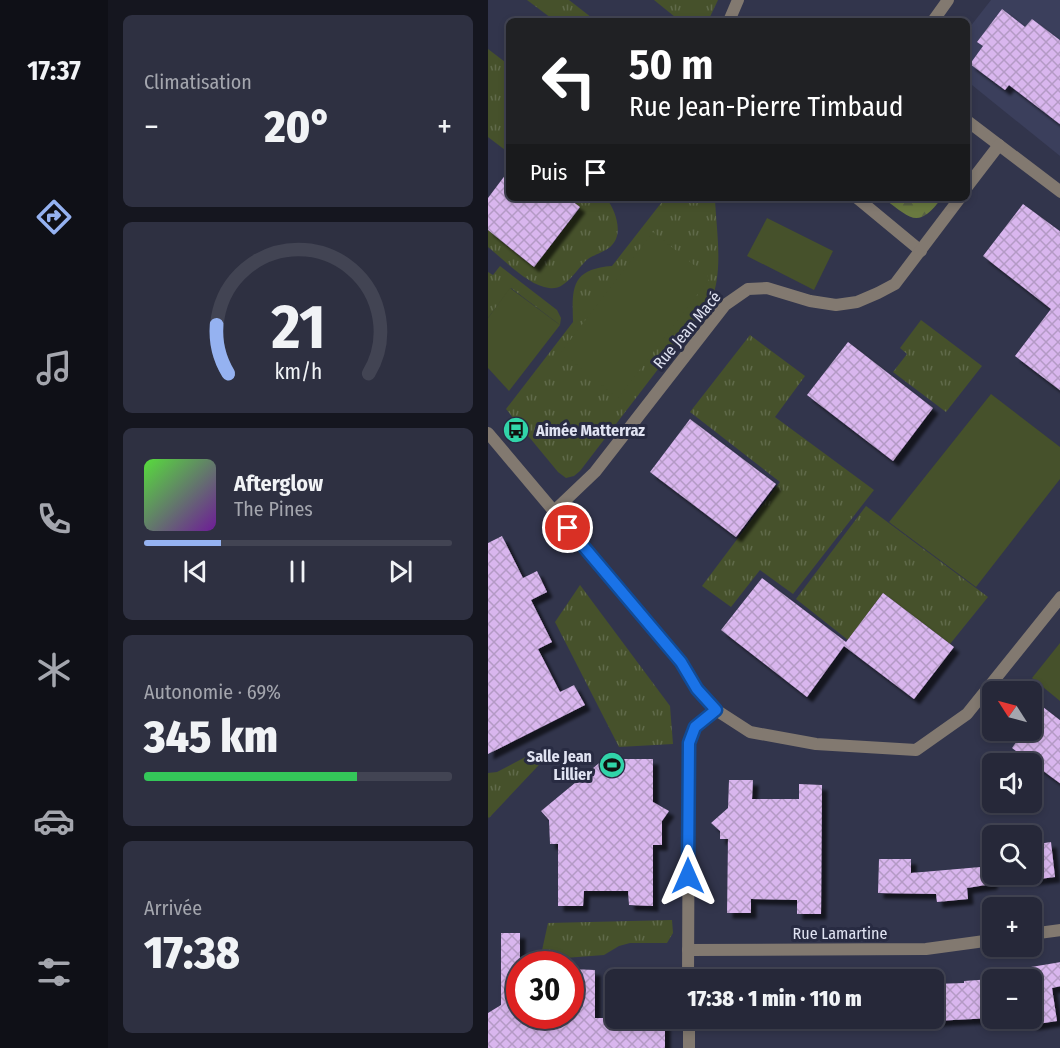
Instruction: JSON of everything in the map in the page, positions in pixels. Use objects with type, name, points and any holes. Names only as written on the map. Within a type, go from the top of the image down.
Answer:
[{"type":"street","points":[[730,18],[738,0]]},
{"type":"street","points":[[935,18],[948,0]]},
{"type":"street","points":[[970,123],[1061,192]]},
{"type":"street","points":[[970,183],[999,145]]},
{"type":"street","points":[[861,201],[921,250]]},
{"type":"street","name":"Rue Jean Macé","points":[[554,511],[595,471],[725,305],[748,289],[767,288],[809,301],[836,305],[857,302],[895,284],[958,201]]},
{"type":"street","points":[[488,433],[681,662],[697,689],[716,710],[750,732],[816,744],[916,750],[967,714],[1061,597]]},
{"type":"street","points":[[688,969],[689,743],[695,727],[716,710]]},
{"type":"street","points":[[1042,933],[1061,930]]},
{"type":"street","name":"Rue Lamartine","points":[[688,950],[926,949],[982,941]]},
{"type":"street","points":[[689,1029],[689,1048]]},
{"type":"shaded area","points":[[991,0],[1060,0],[1060,156],[970,83],[970,27]]},
{"type":"green space","points":[[527,0],[569,0],[592,18],[551,18]]},
{"type":"green space","points":[[654,0],[718,0],[709,18],[676,18]]},
{"type":"green space","points":[[488,49],[506,63],[506,151],[488,137]]},
{"type":"green space","points":[[572,201],[608,201],[617,221],[616,240],[610,247],[588,259],[561,286],[549,288],[533,283],[488,247],[488,230],[534,267],[580,208]]},
{"type":"green space","points":[[663,201],[715,201],[718,263],[715,289],[711,300],[580,471],[566,478],[558,472],[506,409],[573,322],[574,290],[581,276],[588,271],[612,266]]},
{"type":"green space","points":[[887,201],[939,201],[920,218],[908,216]]},
{"type":"green space","points":[[767,218],[833,251],[814,290],[747,256]]},
{"type":"green space","points":[[653,232],[710,278],[618,398],[561,352]]},
{"type":"green space","points":[[500,266],[557,310],[561,318],[560,325],[511,288],[488,318],[488,272],[493,275]]},
{"type":"green space","points":[[510,288],[560,325],[509,391],[488,368],[488,318]]},
{"type":"green space","points":[[921,320],[982,366],[946,412],[893,372],[907,354],[900,348]]},
{"type":"green space","points":[[750,335],[805,376],[775,417],[874,490],[793,594],[760,570],[731,607],[702,586],[780,482],[690,412]]},
{"type":"green space","points":[[991,394],[1060,447],[1060,479],[976,587],[889,522]]},
{"type":"green space","points":[[866,506],[988,597],[950,644],[883,593],[848,640],[796,599]]},
{"type":"green space","points":[[580,585],[670,706],[673,744],[619,747],[555,622]]},
{"type":"green space","points":[[1060,643],[1060,701],[1042,686],[1042,681],[1036,681],[1032,678]]},
{"type":"green space","points":[[553,750],[489,818],[488,773],[497,772],[535,752]]},
{"type":"green space","points":[[672,920],[673,933],[667,943],[630,943],[619,946],[604,955],[584,957],[584,951],[542,951],[548,923]]},
{"type":"building","points":[[1002,9],[1025,27],[1032,19],[1061,41],[1061,125],[1009,85],[1005,90],[970,64],[983,46],[977,42]]},
{"type":"building","points":[[506,174],[506,201],[572,201],[580,207],[534,267],[488,230],[488,198]]},
{"type":"building","points":[[1023,204],[1061,232],[1061,391],[1015,356],[1051,309],[983,256]]},
{"type":"building","points":[[848,342],[933,408],[893,461],[807,395]]},
{"type":"building","points":[[690,419],[776,484],[736,537],[650,472]]},
{"type":"building","points":[[502,536],[523,578],[537,571],[547,592],[531,600],[552,642],[538,649],[560,692],[574,685],[585,705],[488,754],[488,543]]},
{"type":"building","points":[[762,578],[846,642],[883,593],[954,647],[914,699],[844,646],[807,697],[721,630]]},
{"type":"building","points":[[1042,708],[1061,721],[1061,784],[1042,770],[1042,753],[1019,753],[1012,748],[1017,741],[1042,741]]},
{"type":"building","points":[[604,759],[653,759],[653,802],[669,811],[662,821],[662,845],[653,845],[653,906],[629,905],[628,891],[584,891],[583,906],[558,906],[558,844],[550,844],[549,820],[541,811]]},
{"type":"building","points":[[729,780],[753,780],[752,799],[799,799],[799,784],[822,785],[821,914],[797,914],[797,900],[751,899],[751,913],[727,913],[728,839],[720,839],[720,831],[711,823],[728,808]]},
{"type":"building","points":[[1051,842],[1055,877],[1042,879],[1042,843]]},
{"type":"building","points":[[879,859],[911,859],[911,873],[982,867],[982,885],[986,885],[967,888],[968,899],[937,902],[936,894],[878,893]]},
{"type":"building","points":[[501,933],[520,933],[520,951],[506,951],[506,1029],[584,1029],[584,970],[595,970],[595,1018],[605,1018],[605,1029],[665,1029],[665,1048],[488,1048],[488,1013],[501,1005]]},
{"type":"building","points":[[1061,962],[1061,986],[1052,988],[1057,1021],[1042,1023],[1042,969],[1031,969],[1031,967]]},
{"type":"building","points":[[982,980],[982,1019],[944,1020],[944,984],[964,983],[964,981]]},
{"type":"place","name":"Aimée Matterraz","points":[[516,430]]},
{"type":"place","name":"Salle Jean Lillier","points":[[612,765]]},
{"type":"route","points":[[568,528],[681,662],[697,689],[716,710],[695,727],[689,743],[688,876]]}]
